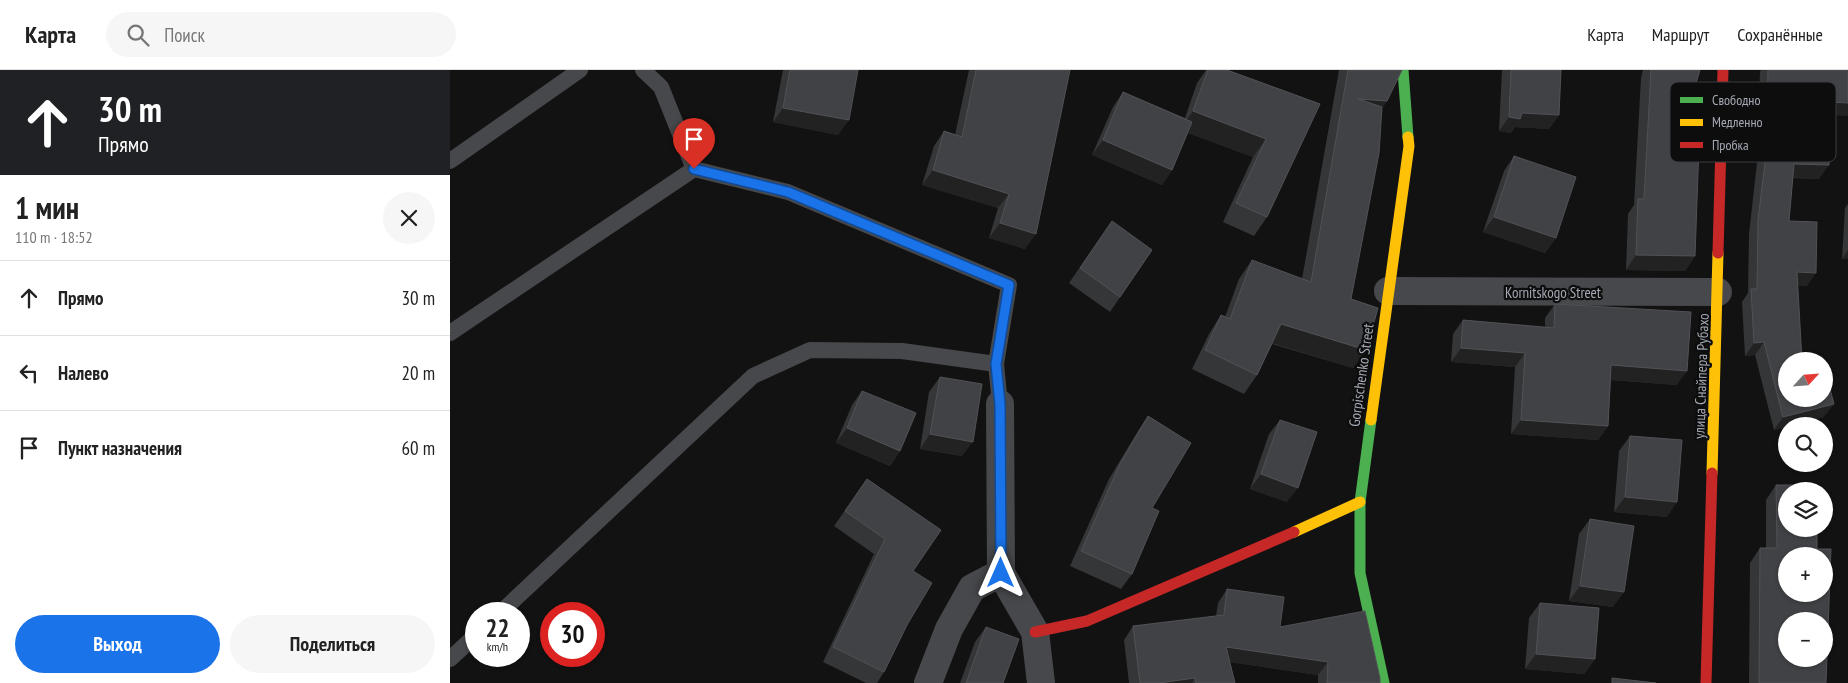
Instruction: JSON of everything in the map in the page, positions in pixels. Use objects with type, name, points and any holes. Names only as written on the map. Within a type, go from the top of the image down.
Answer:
[{"type":"street","name":"Gorpischenko Street","points":[[1384,683],[1360,573],[1360,502],[1409,146],[1402,70]]},
{"type":"street","name":"улица Снайпера Рубахо","points":[[1706,683],[1721,162]]},
{"type":"street","name":"Kornitskogo Street","points":[[1388,291],[1718,292]]},
{"type":"street","points":[[1000,404],[1001,573],[1035,632],[1041,683]]},
{"type":"street","points":[[1035,632],[1086,621],[1228,562],[1360,502]]},
{"type":"street","points":[[928,683],[949,629],[972,588],[1001,573]]},
{"type":"lane","points":[[450,161],[580,70]]},
{"type":"lane","points":[[643,70],[661,87],[694,169]]},
{"type":"lane","points":[[450,333],[694,169],[788,192],[1009,285],[996,364],[1000,404]]},
{"type":"lane","points":[[512,602],[753,376],[810,350],[902,351],[996,364]]},
{"type":"lane","points":[[450,659],[465,645]]},
{"type":"building","points":[[790,70],[858,70],[849,120],[783,108]]},
{"type":"building","points":[[976,70],[1070,70],[1036,234],[1000,223],[1009,194],[933,170],[944,131],[962,137]]},
{"type":"building","points":[[1208,70],[1227,70],[1320,104],[1267,217],[1236,203],[1266,139],[1193,111]]},
{"type":"building","points":[[1348,70],[1402,70],[1387,101],[1358,99],[1382,107],[1379,153],[1351,299],[1378,308],[1366,350],[1281,324],[1257,375],[1205,350],[1221,315],[1230,319],[1252,260],[1311,282]]},
{"type":"building","points":[[1511,70],[1561,70],[1559,115],[1522,113],[1520,119],[1509,117]]},
{"type":"building","points":[[1651,70],[1700,70],[1696,82],[1670,82],[1670,162],[1698,162],[1695,256],[1636,255],[1638,199],[1644,199]]},
{"type":"building","points":[[1768,70],[1848,70],[1848,103],[1836,102],[1836,82],[1768,82]]},
{"type":"building","points":[[1123,92],[1192,122],[1172,170],[1103,140]]},
{"type":"building","points":[[1514,156],[1576,177],[1556,238],[1494,217]]},
{"type":"building","points":[[1765,162],[1829,162],[1829,165],[1794,164],[1789,221],[1817,222],[1816,273],[1797,272],[1801,352],[1778,352],[1778,397],[1764,342],[1754,343],[1751,289],[1757,289],[1758,220]]},
{"type":"building","points":[[1112,221],[1152,250],[1120,297],[1080,268]]},
{"type":"building","points":[[1555,304],[1691,312],[1687,371],[1611,365],[1608,426],[1521,420],[1525,353],[1461,348],[1463,320],[1554,328]]},
{"type":"building","points":[[940,377],[982,384],[973,442],[930,434]]},
{"type":"building","points":[[862,391],[916,413],[900,451],[847,428]]},
{"type":"building","points":[[1781,408],[1818,408],[1783,417]]},
{"type":"building","points":[[1148,416],[1191,443],[1152,508],[1159,511],[1132,574],[1081,551],[1120,464]]},
{"type":"building","points":[[1280,420],[1317,432],[1298,488],[1261,474]]},
{"type":"building","points":[[1630,436],[1682,440],[1677,502],[1625,497]]},
{"type":"building","points":[[867,479],[941,530],[913,571],[932,583],[907,625],[884,672],[833,647],[885,539],[845,511]]},
{"type":"building","points":[[1776,485],[1778,485],[1778,537],[1817,537],[1817,547],[1778,547],[1778,602],[1829,602],[1829,612],[1778,612],[1778,667],[1827,667],[1826,683],[1759,683],[1760,548],[1777,548]]},
{"type":"building","points":[[1590,519],[1634,526],[1624,592],[1580,586]]},
{"type":"building","points":[[1227,589],[1284,597],[1280,627],[1365,611],[1380,683],[1327,683],[1328,662],[1226,647],[1235,683],[1196,683],[1195,678],[1159,683],[1140,683],[1133,626],[1224,615]]},
{"type":"building","points":[[1540,603],[1599,608],[1595,659],[1536,654]]},
{"type":"building","points":[[986,627],[1019,639],[1003,683],[966,683]]},
{"type":"building","points":[[1612,678],[1656,683],[1612,683]]},
{"type":"traffic: fast","points":[[1403,70],[1408,137]]},
{"type":"traffic: fast","points":[[1371,420],[1360,502],[1360,573],[1384,683]]},
{"type":"traffic: slow","points":[[1371,420],[1409,146],[1408,137]]},
{"type":"traffic: slow","points":[[1712,473],[1718,253]]},
{"type":"traffic: slow","points":[[1294,532],[1360,502]]},
{"type":"traffic: jam","points":[[1723,70],[1723,82]]},
{"type":"traffic: jam","points":[[1718,253],[1720,162]]},
{"type":"traffic: jam","points":[[1706,683],[1712,473]]},
{"type":"traffic: jam","points":[[1035,632],[1087,621],[1294,532]]},
{"type":"route","points":[[694,169],[788,192],[1009,285],[996,364],[1000,404],[1001,573]]}]
